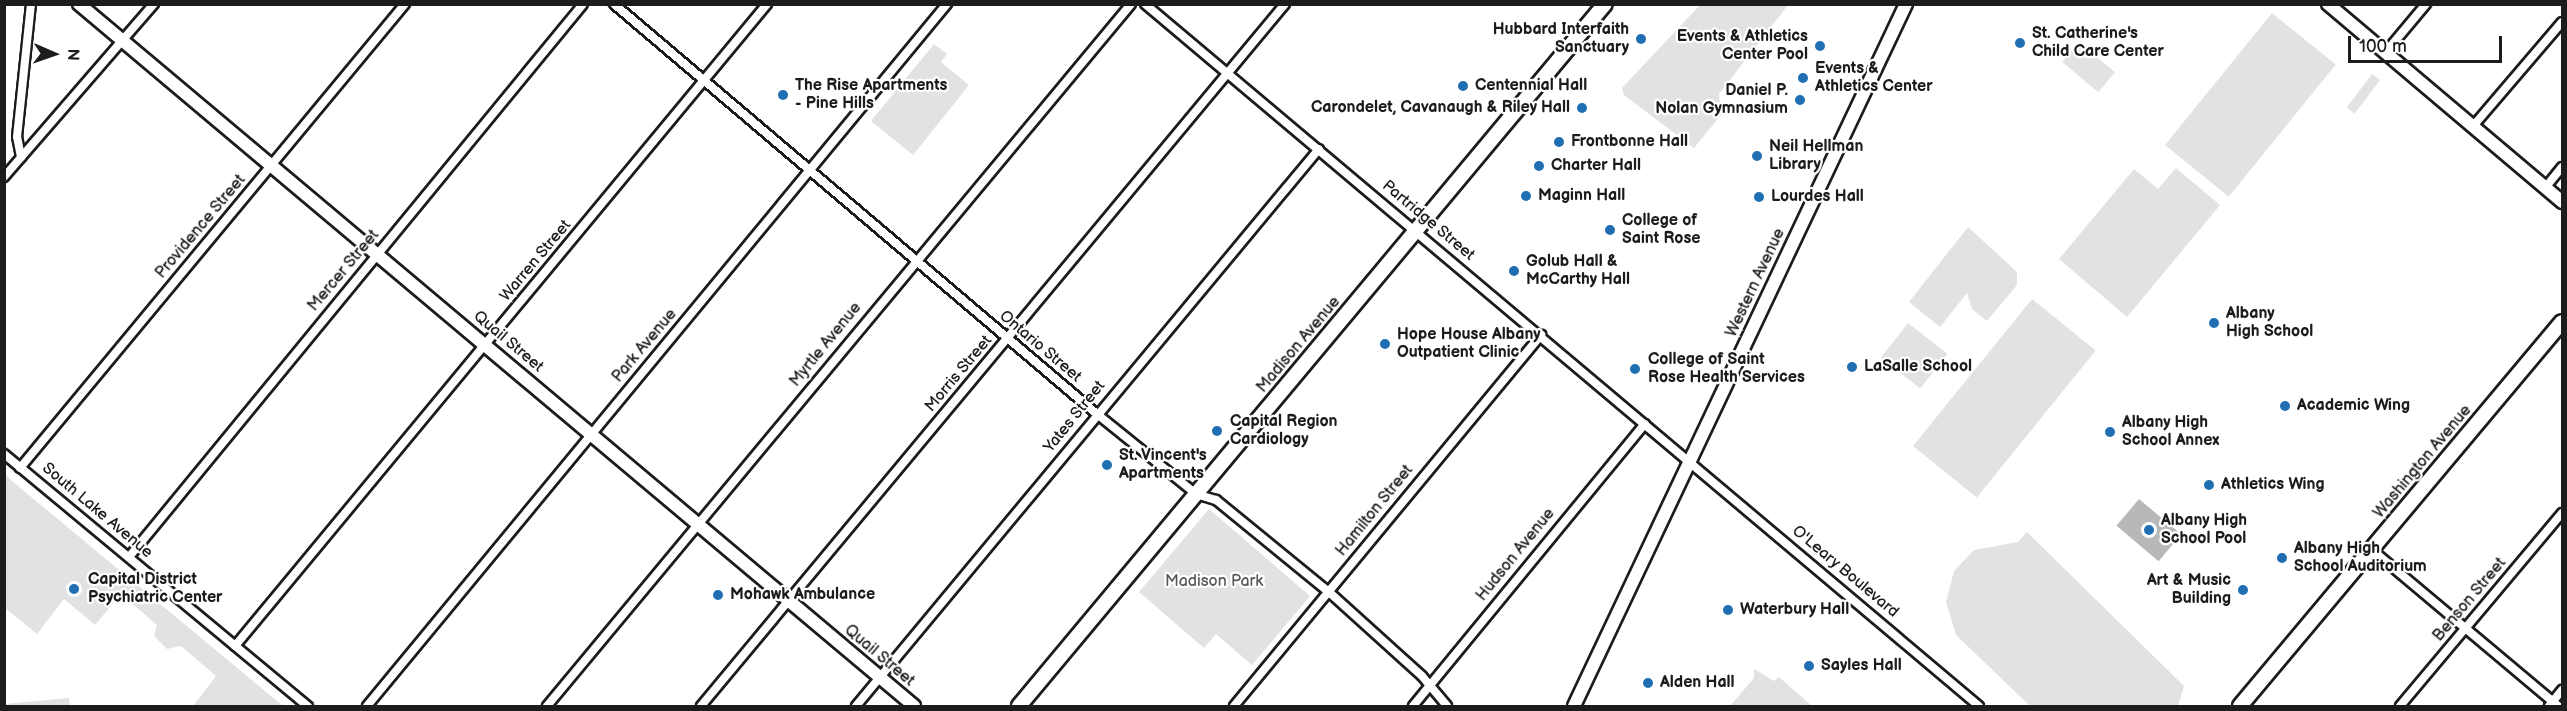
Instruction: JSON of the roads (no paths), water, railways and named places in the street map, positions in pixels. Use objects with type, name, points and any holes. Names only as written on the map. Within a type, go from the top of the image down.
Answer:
[{"type":"main road","name":"Madison Avenue","points":[[1019,706],[1605,4]]},
{"type":"main road","name":"Washington Avenue","points":[[2240,706],[2562,322]]},
{"type":"street","points":[[21,157],[17,137],[31,4]]},
{"type":"street","name":"Quail Street","points":[[79,4],[270,167],[486,345],[697,526],[914,706]]},
{"type":"street","points":[[4,177],[154,4]]},
{"type":"street","name":"Providence Street","points":[[20,468],[405,4]]},
{"type":"street","name":"Mercer Street","points":[[129,557],[583,4]]},
{"type":"street","name":"Ontario Street","points":[[614,4],[916,258],[1007,340],[1196,494],[1216,500],[1329,592],[1447,706]]},
{"type":"street","name":"Warren Street","points":[[235,646],[705,81],[766,4]]},
{"type":"street","name":"Park Avenue","points":[[367,706],[947,4]]},
{"type":"street","name":"Myrtle Avenue","points":[[547,706],[916,258],[1131,4]]},
{"type":"street","name":"Partridge Street","points":[[1145,4],[1541,335],[1689,462]]},
{"type":"street","name":"Morris Street","points":[[701,706],[1286,4]]},
{"type":"street","name":"Western Avenue","points":[[1574,706],[1906,4]]},
{"type":"street","points":[[2328,4],[2474,125],[2562,202]]},
{"type":"street","points":[[2385,53],[2426,4]]},
{"type":"street","points":[[2474,125],[2562,22]]},
{"type":"street","name":"Yates Street","points":[[856,706],[1319,149]]},
{"type":"street","points":[[2545,188],[2562,167]]},
{"type":"street","name":"Hamilton Street","points":[[1234,706],[1541,335]]},
{"type":"street","name":"Hudson Avenue","points":[[1413,706],[1646,424]]},
{"type":"street","name":"South Lake Avenue","points":[[4,454],[308,706]]},
{"type":"street","name":"O'Leary Boulevard","points":[[1689,462],[1979,706]]},
{"type":"street","name":"Benson Street","points":[[2400,706],[2562,513]]},
{"type":"street","points":[[2371,549],[2553,705],[2562,690]]},
{"type":"place","name":"Hubbard Interfaith Sanctuary","points":[[1641,39]]},
{"type":"place","name":"St. Catherine's Child Care Center","points":[[2020,43]]},
{"type":"place","name":"Events & Athletics Center Pool","points":[[1820,46]]},
{"type":"place","name":"Events & Athletics Center","points":[[1803,78]]},
{"type":"place","name":"Centennial Hall","points":[[1463,86]]},
{"type":"place","name":"The Rise Apartments - Pine Hills","points":[[783,95]]},
{"type":"place","name":"Daniel P. Nolan Gymnasium","points":[[1800,100]]},
{"type":"place","name":"Carondelet, Cavanaugh & Riley Hall","points":[[1582,108]]},
{"type":"place","name":"Frontbonne Hall","points":[[1559,142]]},
{"type":"place","name":"Neil Hellman Library","points":[[1757,156]]},
{"type":"place","name":"Charter Hall","points":[[1539,166]]},
{"type":"place","name":"Maginn Hall","points":[[1526,196]]},
{"type":"place","name":"Lourdes Hall","points":[[1759,197]]},
{"type":"place","name":"College of Saint Rose","points":[[1610,230]]},
{"type":"place","name":"Golub Hall & McCarthy Hall","points":[[1514,271]]},
{"type":"place","name":"Albany High School","points":[[2214,323]]},
{"type":"place","name":"Hope House Albany Outpatient Clinic","points":[[1385,344]]},
{"type":"place","name":"LaSalle School","points":[[1852,367]]},
{"type":"place","name":"College of Saint Rose Health Services","points":[[1635,369]]},
{"type":"place","name":"Academic Wing","points":[[2285,406]]},
{"type":"place","name":"Capital Region Cardiology","points":[[1217,431]]},
{"type":"place","name":"Albany High School Annex","points":[[2110,432]]},
{"type":"place","name":"St. Vincent's Apartments","points":[[1107,465]]},
{"type":"place","name":"Athletics Wing","points":[[2209,485]]},
{"type":"place","name":"Albany High School Pool","points":[[2149,530]]},
{"type":"place","name":"Albany High School Auditorium","points":[[2282,558]]},
{"type":"place","name":"Capital District Psychiatric Center","points":[[74,589]]},
{"type":"place","name":"Art & Music Building","points":[[2243,590]]},
{"type":"place","name":"Mohawk Ambulance","points":[[718,595]]},
{"type":"place","name":"Waterbury Hall","points":[[1728,610]]},
{"type":"place","name":"Sayles Hall","points":[[1809,666]]},
{"type":"place","name":"Alden Hall","points":[[1648,683]]},
{"type":"park label","name":"Madison Park","points":[[1214,582]]}]
